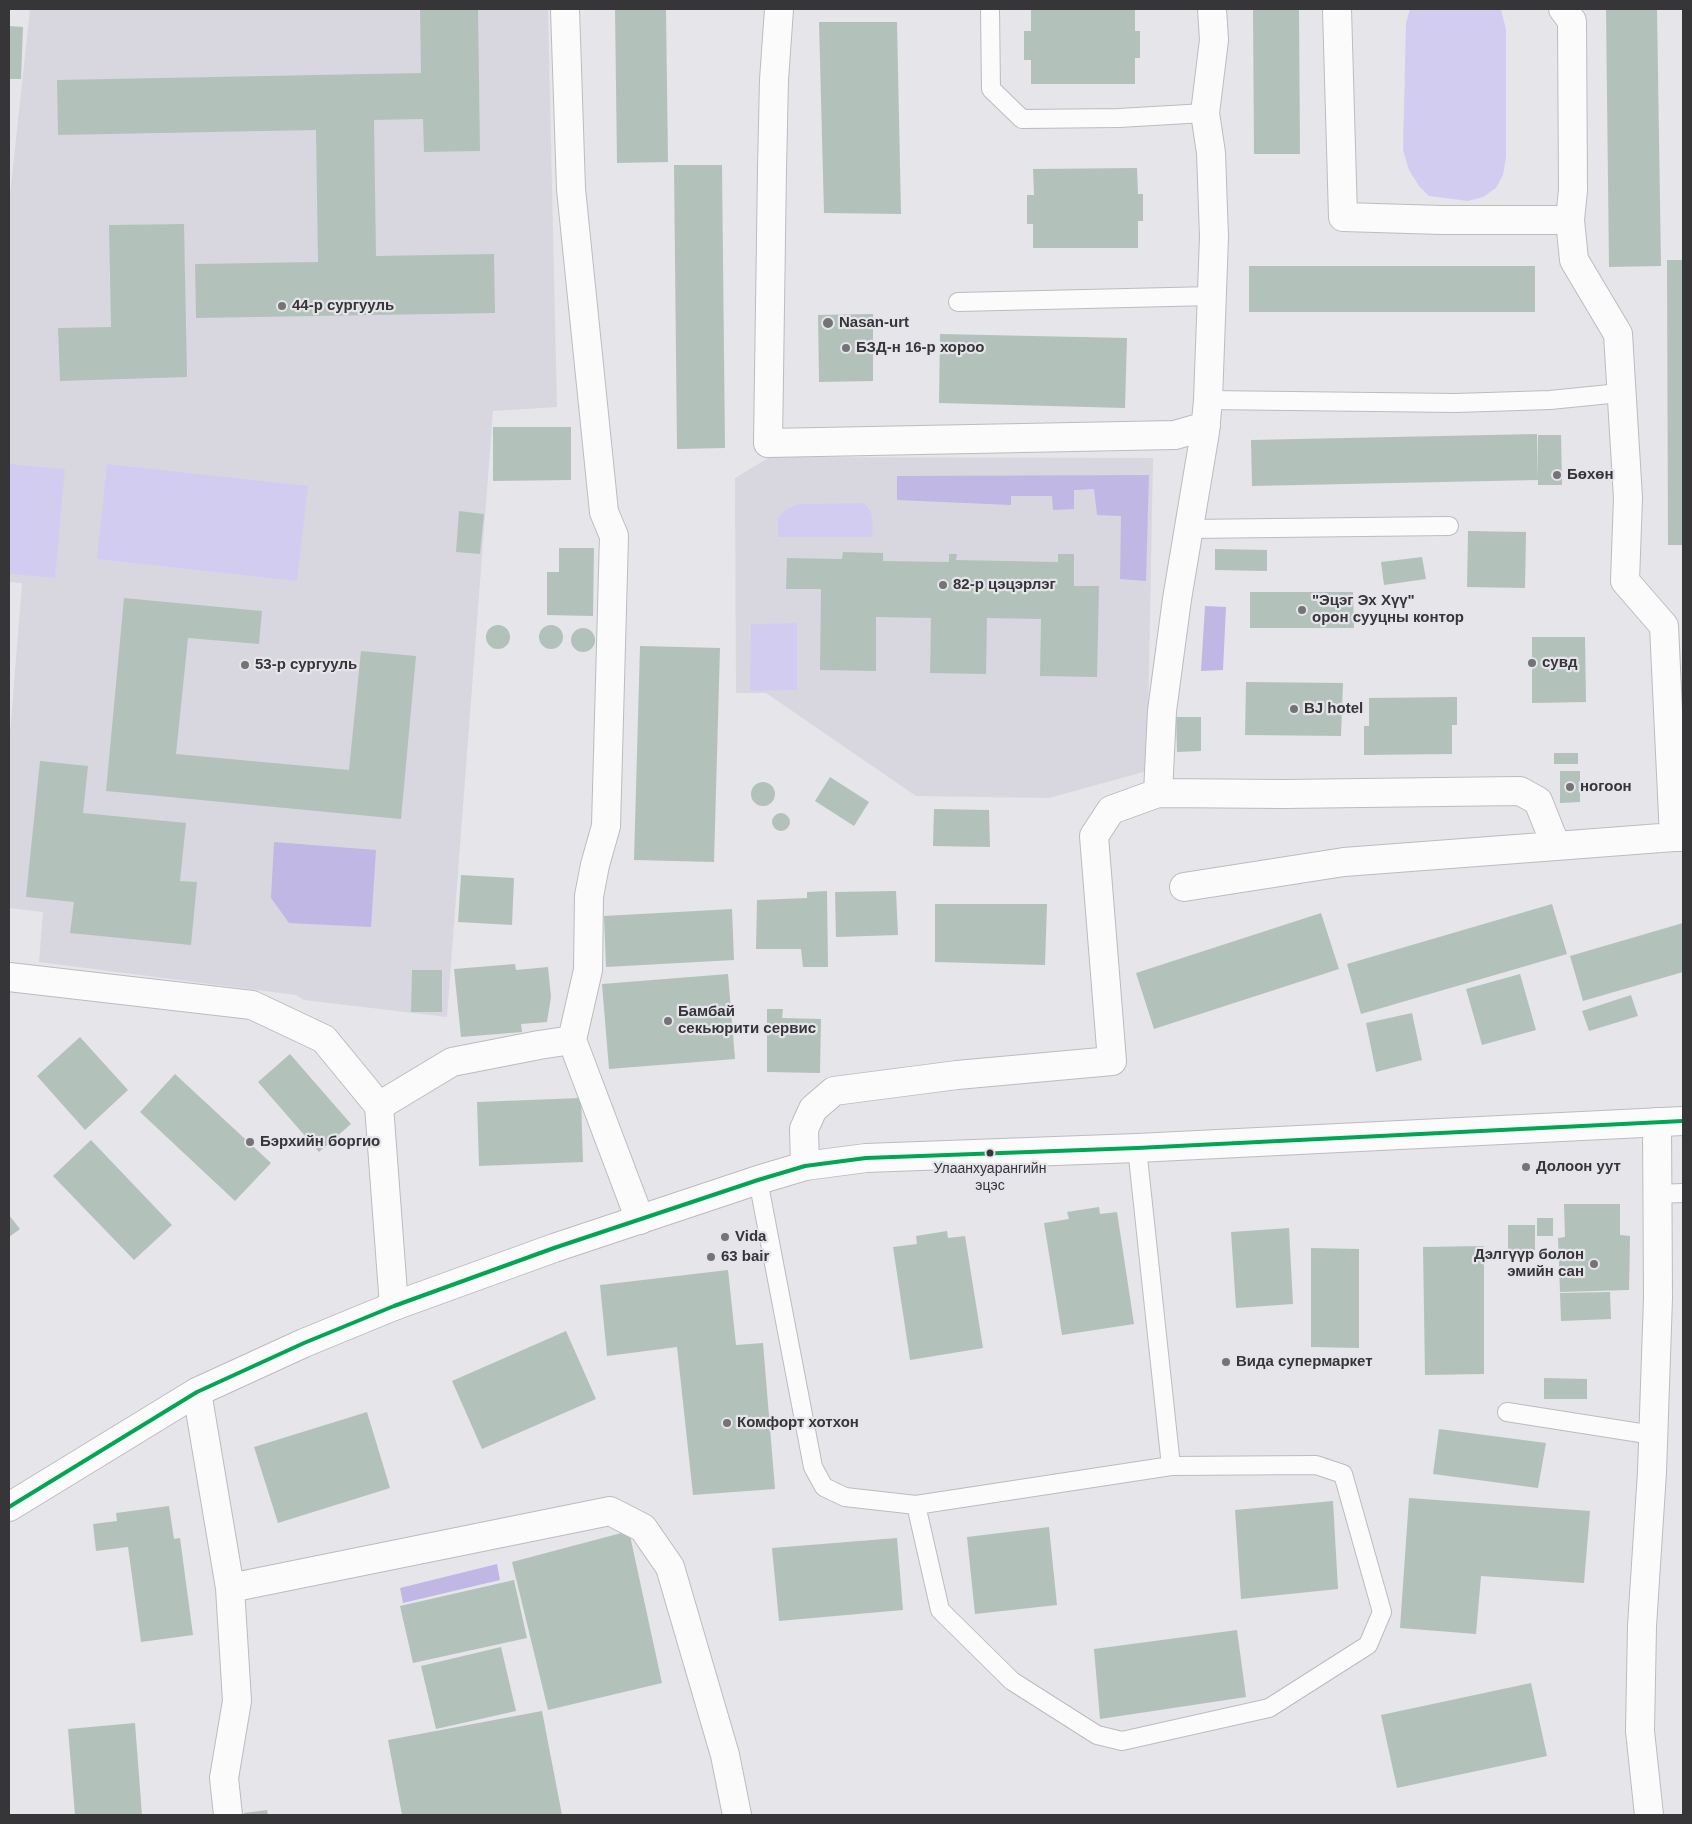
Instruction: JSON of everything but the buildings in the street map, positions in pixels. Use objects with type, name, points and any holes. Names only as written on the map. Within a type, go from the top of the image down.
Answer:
[{"type":"street","points":[[565,9],[571,189],[604,512],[614,536],[606,826],[589,896],[588,970],[572,1040],[640,1220]]},
{"type":"street","points":[[779,9],[774,80],[768,443],[1175,435],[1207,413]]},
{"type":"street","points":[[1158,793],[1162,711],[1177,598],[1207,413],[1214,237],[1211,154],[1206,114],[1214,40],[1212,9]]},
{"type":"street","points":[[1338,9],[1343,217],[1442,220],[1570,220]]},
{"type":"street","points":[[1184,887],[1344,862],[1679,837],[1664,626],[1625,581],[1628,498],[1620,393],[1618,334],[1574,260],[1570,220],[1573,190],[1572,21],[1563,9]]},
{"type":"street","points":[[805,1166],[804,1129],[813,1108],[834,1091],[957,1075],[1112,1061],[1094,836],[1111,810],[1158,793],[1284,794],[1520,791],[1538,801],[1556,846]]},
{"type":"street","points":[[9,977],[252,1005],[324,1039],[379,1106],[394,1306]]},
{"type":"street","points":[[379,1106],[452,1062],[539,1044],[572,1040]]},
{"type":"street","points":[[9,1507],[197,1392],[304,1343],[394,1306],[554,1248],[805,1166],[866,1158],[1138,1148],[1670,1122],[1670,1193],[1658,1298],[1653,1434],[1642,1626],[1640,1731],[1649,1815]]},
{"type":"street","points":[[197,1392],[230,1588],[237,1701],[224,1778],[228,1815]]},
{"type":"street","points":[[230,1588],[610,1511],[642,1528],[670,1567],[725,1755],[737,1815]]},
{"type":"lane","points":[[990,9],[991,89],[1022,119],[1119,118],[1206,114]]},
{"type":"lane","points":[[958,302],[1212,296]]},
{"type":"lane","points":[[1207,413],[1550,400],[1620,393]]},
{"type":"lane","points":[[1189,529],[1449,526]]},
{"type":"lane","points":[[1138,1148],[1171,1466]]},
{"type":"lane","points":[[758,1180],[813,1466],[824,1487],[845,1497],[916,1505],[1171,1466],[1316,1465],[1343,1474],[1382,1612],[1368,1645],[1269,1708],[1122,1741],[1097,1735],[1012,1681],[940,1610],[916,1505]]},
{"type":"lane","points":[[1507,1412],[1653,1434]]},
{"type":"shaded area","points":[[30,9],[548,9],[557,407],[493,411],[447,1017],[304,1000],[296,995],[39,962],[43,912],[9,908],[9,747],[22,583],[9,582],[9,204]]},
{"type":"shaded area","points":[[1410,9],[1501,9],[1506,30],[1506,157],[1503,175],[1496,188],[1483,197],[1468,201],[1429,196],[1419,186],[1409,170],[1403,150],[1406,23]]},
{"type":"shaded area","name":"82-р цэцэрлэг","points":[[770,457],[1153,458],[1147,771],[1049,798],[916,796],[766,693],[736,693],[735,478]]},
{"type":"shaded area","points":[[9,464],[65,469],[55,578],[9,574]]},
{"type":"shaded area","points":[[107,464],[308,486],[297,581],[97,559]]},
{"type":"shaded area","points":[[1149,475],[1146,581],[1120,579],[1121,516],[1097,515],[1094,489],[1074,490],[1074,509],[1053,510],[1052,496],[1011,496],[1011,505],[897,500],[897,476]]},
{"type":"shaded area","points":[[864,503],[871,512],[873,524],[872,537],[778,537],[778,518],[785,510],[798,504]]},
{"type":"shaded area","points":[[1205,606],[1226,607],[1223,670],[1201,671]]},
{"type":"shaded area","points":[[797,623],[797,690],[750,691],[751,624]]},
{"type":"shaded area","points":[[274,842],[376,850],[371,927],[289,923],[271,898]]},
{"type":"shaded area","points":[[497,1564],[500,1580],[403,1603],[400,1588]]},
{"type":"transit line","points":[[9,1507],[197,1392],[304,1343],[394,1306],[554,1248],[805,1166],[866,1158],[1137,1148],[1683,1121]]},
{"type":"place","name":"44-р сургууль","points":[[282,306]]},
{"type":"place","name":"Nasan-urt","points":[[828,323]]},
{"type":"place","name":"БЗД-н 16-р хороо","points":[[846,348]]},
{"type":"place","name":"Бөхөн","points":[[1557,475]]},
{"type":"place","name":"82-р цэцэрлэг","points":[[943,585]]},
{"type":"place","name":"\"Эцэг Эх Хүү\" орон сууцны контор","points":[[1302,610]]},
{"type":"place","name":"сувд","points":[[1532,663]]},
{"type":"place","name":"53-р сургууль","points":[[245,665]]},
{"type":"place","name":"BJ hotel","points":[[1294,709]]},
{"type":"place","name":"ногоон","points":[[1570,787]]},
{"type":"place","name":"Бамбай секьюрити сервис","points":[[668,1021]]},
{"type":"place","name":"Бэрхийн боргио","points":[[250,1142]]},
{"type":"place","name":"Улаанхуарангийн эцэс","points":[[990,1153]]},
{"type":"place","name":"Долоон уут","points":[[1526,1167]]},
{"type":"place","name":"Vida","points":[[725,1237]]},
{"type":"place","name":"63 bair","points":[[711,1257]]},
{"type":"place","name":"Дэлгүүр болон эмийн сан","points":[[1594,1264]]},
{"type":"place","name":"Вида супермаркет","points":[[1226,1362]]},
{"type":"place","name":"Комфорт хотхон","points":[[727,1423]]}]
